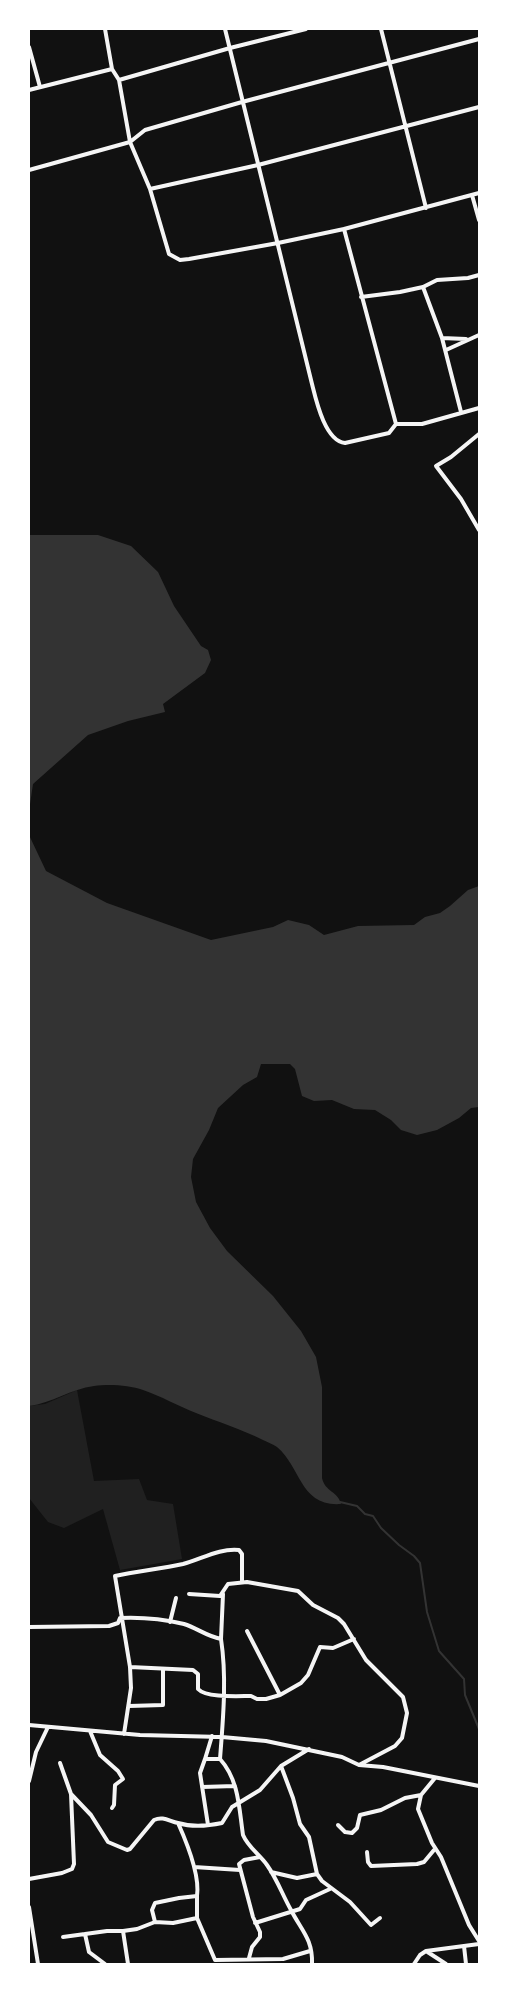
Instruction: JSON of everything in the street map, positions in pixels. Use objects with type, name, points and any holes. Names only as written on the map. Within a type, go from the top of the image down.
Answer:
[{"type":"street","points":[[106,29],[112,70],[119,80],[130,142],[150,189],[169,254],[180,260],[344,229],[479,193]]},
{"type":"street","points":[[224,29],[318,409],[329,431],[338,441],[345,443],[389,433],[396,424]]},
{"type":"street","points":[[119,80],[230,48],[306,29]]},
{"type":"street","points":[[381,29],[426,208]]},
{"type":"street","points":[[29,170],[130,142],[145,130],[242,102],[479,39]]},
{"type":"street","points":[[29,47],[40,87]]},
{"type":"street","points":[[29,90],[112,70]]},
{"type":"street","points":[[150,189],[258,165],[479,107]]},
{"type":"street","points":[[472,195],[479,220]]},
{"type":"street","points":[[344,229],[396,424]]},
{"type":"street","points":[[361,297],[423,287],[437,280],[468,278],[479,275]]},
{"type":"street","points":[[423,287],[446,350],[461,412]]},
{"type":"street","points":[[446,350],[479,335]]},
{"type":"street","points":[[442,338],[468,339]]},
{"type":"street","points":[[396,424],[422,424],[479,408]]},
{"type":"street","points":[[479,434],[436,466],[460,499],[479,530]]},
{"type":"street","points":[[124,1734],[131,1688],[130,1667],[120,1618],[115,1576],[184,1563],[231,1549],[239,1550],[242,1554],[242,1581]]},
{"type":"street","points":[[312,1964],[304,1929],[292,1912],[271,1872],[242,1834],[235,1786],[228,1770],[220,1759],[224,1696],[221,1639],[223,1594],[228,1584],[242,1581],[298,1591],[313,1606],[338,1618],[344,1624],[366,1660],[403,1697],[407,1713],[402,1738],[395,1746],[359,1765]]},
{"type":"street","points":[[189,1594],[218,1596],[223,1594]]},
{"type":"street","points":[[170,1622],[176,1598]]},
{"type":"street","points":[[120,1618],[145,1617],[183,1624],[204,1635],[221,1639]]},
{"type":"street","points":[[29,1627],[109,1626],[118,1623],[120,1618]]},
{"type":"street","points":[[247,1631],[280,1695]]},
{"type":"street","points":[[130,1667],[193,1670],[198,1674],[198,1689],[200,1692],[266,1699],[280,1695],[301,1683],[308,1675],[320,1647],[333,1648],[354,1640]]},
{"type":"street","points":[[129,1706],[163,1705],[163,1669]]},
{"type":"street","points":[[29,1725],[124,1734],[212,1736],[266,1741],[342,1757],[359,1765],[383,1767],[479,1786]]},
{"type":"street","points":[[29,1781],[36,1752],[48,1727]]},
{"type":"street","points":[[90,1730],[100,1756],[118,1771],[123,1779],[115,1785],[114,1805],[112,1808]]},
{"type":"street","points":[[208,1825],[200,1768],[212,1736]]},
{"type":"street","points":[[71,1794],[90,1815],[108,1842],[124,1850],[130,1849],[154,1820],[159,1818],[178,1823],[208,1825],[226,1820],[230,1808],[263,1787],[282,1766],[309,1749]]},
{"type":"street","points":[[204,1759],[220,1759]]},
{"type":"street","points":[[29,1879],[62,1873],[72,1868],[74,1864],[71,1794],[60,1763]]},
{"type":"street","points":[[282,1766],[300,1824],[309,1837],[317,1874],[330,1889],[350,1902],[371,1925],[380,1918]]},
{"type":"street","points":[[414,1964],[420,1955],[426,1951],[479,1942],[469,1925],[441,1857],[434,1850],[418,1809],[421,1795],[435,1778]]},
{"type":"street","points":[[202,1787],[235,1786]]},
{"type":"street","points":[[338,1825],[345,1832],[352,1833],[357,1828],[360,1815],[381,1810],[398,1800],[421,1795]]},
{"type":"street","points":[[178,1823],[194,1867],[198,1885],[198,1918],[215,1960],[282,1958],[310,1951]]},
{"type":"street","points":[[367,1852],[368,1862],[371,1866],[417,1864],[424,1862],[434,1850]]},
{"type":"street","points":[[248,1958],[260,1937],[239,1864],[241,1861],[260,1857]]},
{"type":"street","points":[[194,1867],[240,1870]]},
{"type":"street","points":[[271,1872],[297,1878],[317,1874]]},
{"type":"street","points":[[255,1923],[300,1909],[306,1900],[330,1889]]},
{"type":"street","points":[[155,1922],[152,1910],[155,1903],[197,1896]]},
{"type":"street","points":[[29,1907],[38,1964]]},
{"type":"street","points":[[64,1937],[107,1931],[123,1931],[137,1929],[155,1922],[173,1923],[198,1918]]},
{"type":"street","points":[[123,1931],[128,1964]]},
{"type":"street","points":[[85,1934],[90,1952],[104,1964]]},
{"type":"street","points":[[464,1946],[466,1964]]},
{"type":"street","points":[[426,1951],[446,1964]]},
{"type":"street","points":[[280,1964],[282,1958]]},
{"type":"shaded area","points":[[29,535],[98,535],[131,546],[158,572],[174,606],[201,646],[208,650],[211,660],[205,673],[163,704],[165,712],[128,721],[88,735],[33,784],[29,811]]},
{"type":"shaded area","points":[[29,835],[46,871],[107,903],[211,940],[273,927],[288,920],[309,925],[324,935],[358,926],[414,925],[425,917],[440,913],[468,890],[479,886],[479,1107],[471,1108],[459,1118],[437,1130],[417,1135],[401,1130],[391,1120],[375,1110],[354,1109],[332,1100],[314,1101],[302,1096],[295,1069],[290,1064],[261,1064],[257,1077],[243,1085],[218,1108],[209,1130],[193,1159],[191,1177],[196,1202],[210,1228],[227,1251],[273,1296],[301,1331],[316,1357],[322,1387],[322,1478],[341,1504],[327,1503],[309,1493],[285,1455],[274,1445],[143,1390],[119,1385],[94,1386],[29,1406]]},
{"type":"shaded area","points":[[77,1390],[94,1481],[139,1479],[147,1500],[173,1504],[182,1559],[120,1570],[103,1509],[64,1528],[48,1522],[29,1498],[29,1406],[45,1404]]},
{"type":"waterway","points":[[340,1502],[357,1506],[365,1514],[373,1516],[381,1528],[420,1563],[427,1612],[439,1651],[464,1679],[465,1695],[479,1729]]}]
